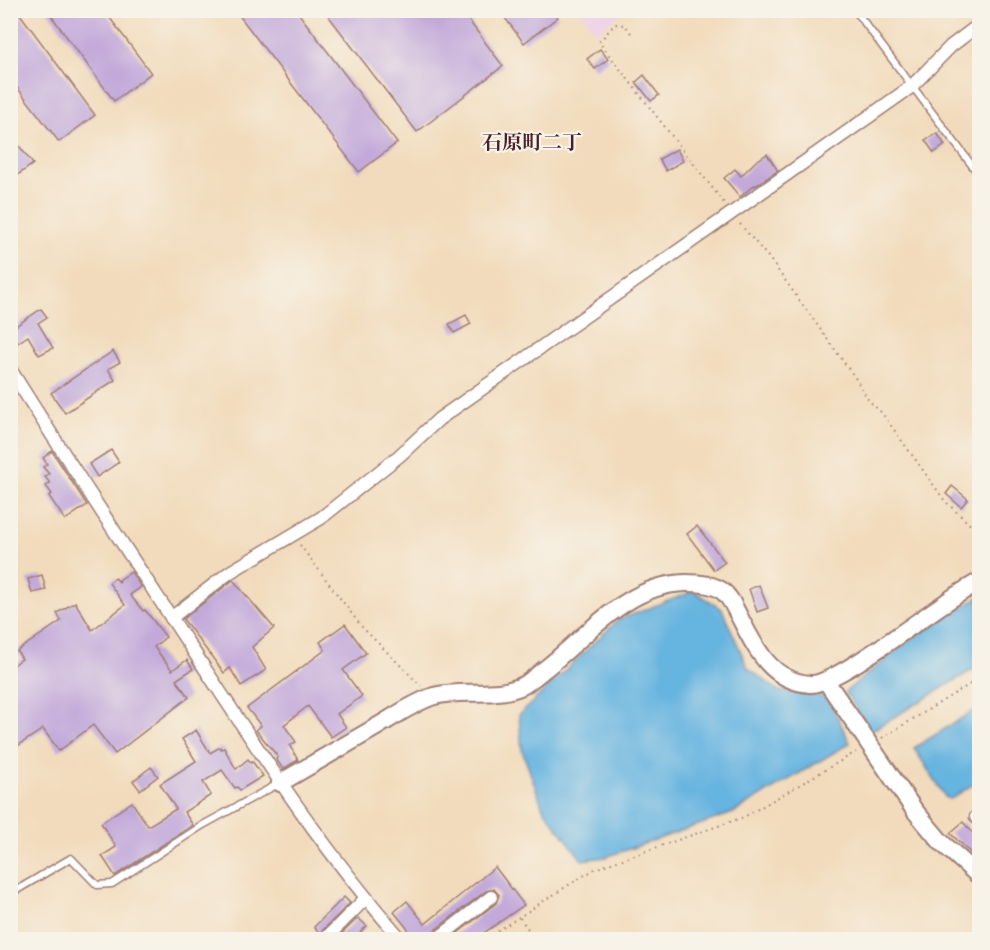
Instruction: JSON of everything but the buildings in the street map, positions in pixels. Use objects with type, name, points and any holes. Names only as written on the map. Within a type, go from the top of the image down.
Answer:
[{"type":"street","points":[[171,618],[230,572],[321,518],[399,456],[439,419],[911,87],[951,46],[980,24]]},
{"type":"street","points":[[10,369],[70,465],[280,783],[366,898],[402,939]]},
{"type":"street","points":[[280,783],[433,696],[499,692],[524,685],[562,656],[616,608],[640,595],[685,583],[709,585],[721,591],[730,599],[762,658],[782,676],[811,685],[826,681],[861,660],[980,581]]},
{"type":"street","points":[[826,681],[922,819],[941,842],[980,878]]},
{"type":"street","points":[[980,815],[976,817],[980,821]]},
{"type":"street","points":[[436,939],[491,897]]},
{"type":"street","points":[[324,939],[366,898]]},
{"type":"lane","points":[[855,10],[980,176]]},
{"type":"lane","points":[[10,894],[71,858],[97,885],[112,884],[203,825],[280,783]]},
{"type":"path","points":[[631,33],[625,25],[615,24],[599,42],[769,258],[869,400],[882,413],[945,501],[980,534]]},
{"type":"path","points":[[293,535],[361,626],[433,696]]},
{"type":"path","points":[[482,939],[520,918],[597,868],[744,817],[980,678]]},
{"type":"path","points":[[520,918],[536,939]]},
{"type":"shaded area","points":[[580,11],[627,11],[597,33]]},
{"type":"water","points":[[694,591],[722,609],[748,668],[779,691],[828,697],[850,743],[733,813],[606,857],[582,860],[543,808],[522,750],[519,715],[618,620]]},
{"type":"water","points":[[979,597],[979,666],[871,731],[845,692],[911,639]]},
{"type":"water","points":[[978,708],[979,780],[951,799],[946,798],[914,748]]},
{"type":"district","name":"石原町二丁","points":[[532,144]]}]
